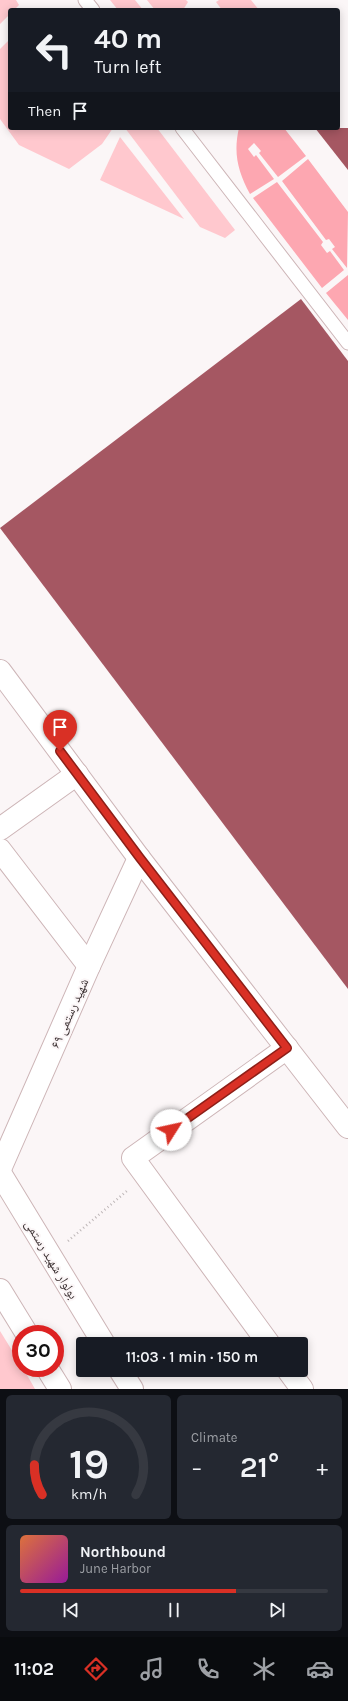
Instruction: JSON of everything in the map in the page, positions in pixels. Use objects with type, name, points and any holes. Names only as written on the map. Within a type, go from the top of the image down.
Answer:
[{"type":"street","points":[[0,671],[140,858],[348,1127]]},
{"type":"street","points":[[0,829],[77,774]]},
{"type":"street","points":[[0,850],[89,966]]},
{"type":"street","name":"شهید رستمی ۶۹","points":[[0,1169],[89,966],[140,858]]},
{"type":"street","points":[[264,1337],[133,1158],[287,1048]]},
{"type":"street","name":"بولوار شهید رستمی","points":[[0,1173],[100,1337]]},
{"type":"street","points":[[0,1290],[21,1325]]},
{"type":"street","points":[[53,1377],[60,1389]]},
{"type":"street","points":[[124,1377],[132,1389]]},
{"type":"street","points":[[293,1377],[302,1389]]},
{"type":"lane","points":[[85,0],[91,8]]},
{"type":"lane","points":[[184,130],[348,343]]},
{"type":"path","points":[[50,1255],[145,1175]]},
{"type":"shaded area","points":[[0,0],[16,0],[19,5],[16,8],[8,8],[8,16],[0,24]]},
{"type":"shaded area","points":[[110,0],[135,0],[141,8],[116,8]]},
{"type":"shaded area","points":[[147,0],[186,0],[188,2],[184,8],[153,8]]},
{"type":"shaded area","points":[[219,0],[251,0],[257,8],[220,8],[216,2]]},
{"type":"shaded area","points":[[8,41],[8,130],[0,119],[0,49]]},
{"type":"shaded area","points":[[8,130],[112,130],[102,144],[69,169],[19,145]]},
{"type":"shaded area","points":[[127,130],[159,130],[235,230],[225,238],[200,227]]},
{"type":"shaded area","points":[[239,130],[286,130],[306,156],[278,177],[259,153],[261,151],[254,143],[248,149],[254,157],[256,155],[274,179],[250,194],[242,178],[238,162],[236,146]]},
{"type":"shaded area","points":[[120,137],[184,219],[100,180]]},
{"type":"shaded area","points":[[308,159],[348,212],[347,268],[332,249],[335,247],[329,239],[326,240],[282,181]]},
{"type":"shaded area","points":[[277,182],[323,242],[321,245],[327,253],[330,251],[344,270],[322,288],[253,198]]},
{"type":"shaded area","points":[[348,275],[348,320],[326,293]]},
{"type":"shaded area","points":[[0,1331],[12,1350],[12,1377],[28,1377],[35,1389],[0,1389]]},
{"type":"building","points":[[340,128],[348,128],[348,170],[317,130],[340,130]]},
{"type":"building","points":[[301,299],[348,361],[348,989],[0,528]]},
{"type":"route","points":[[60,751],[140,858],[287,1048],[171,1130]]}]
